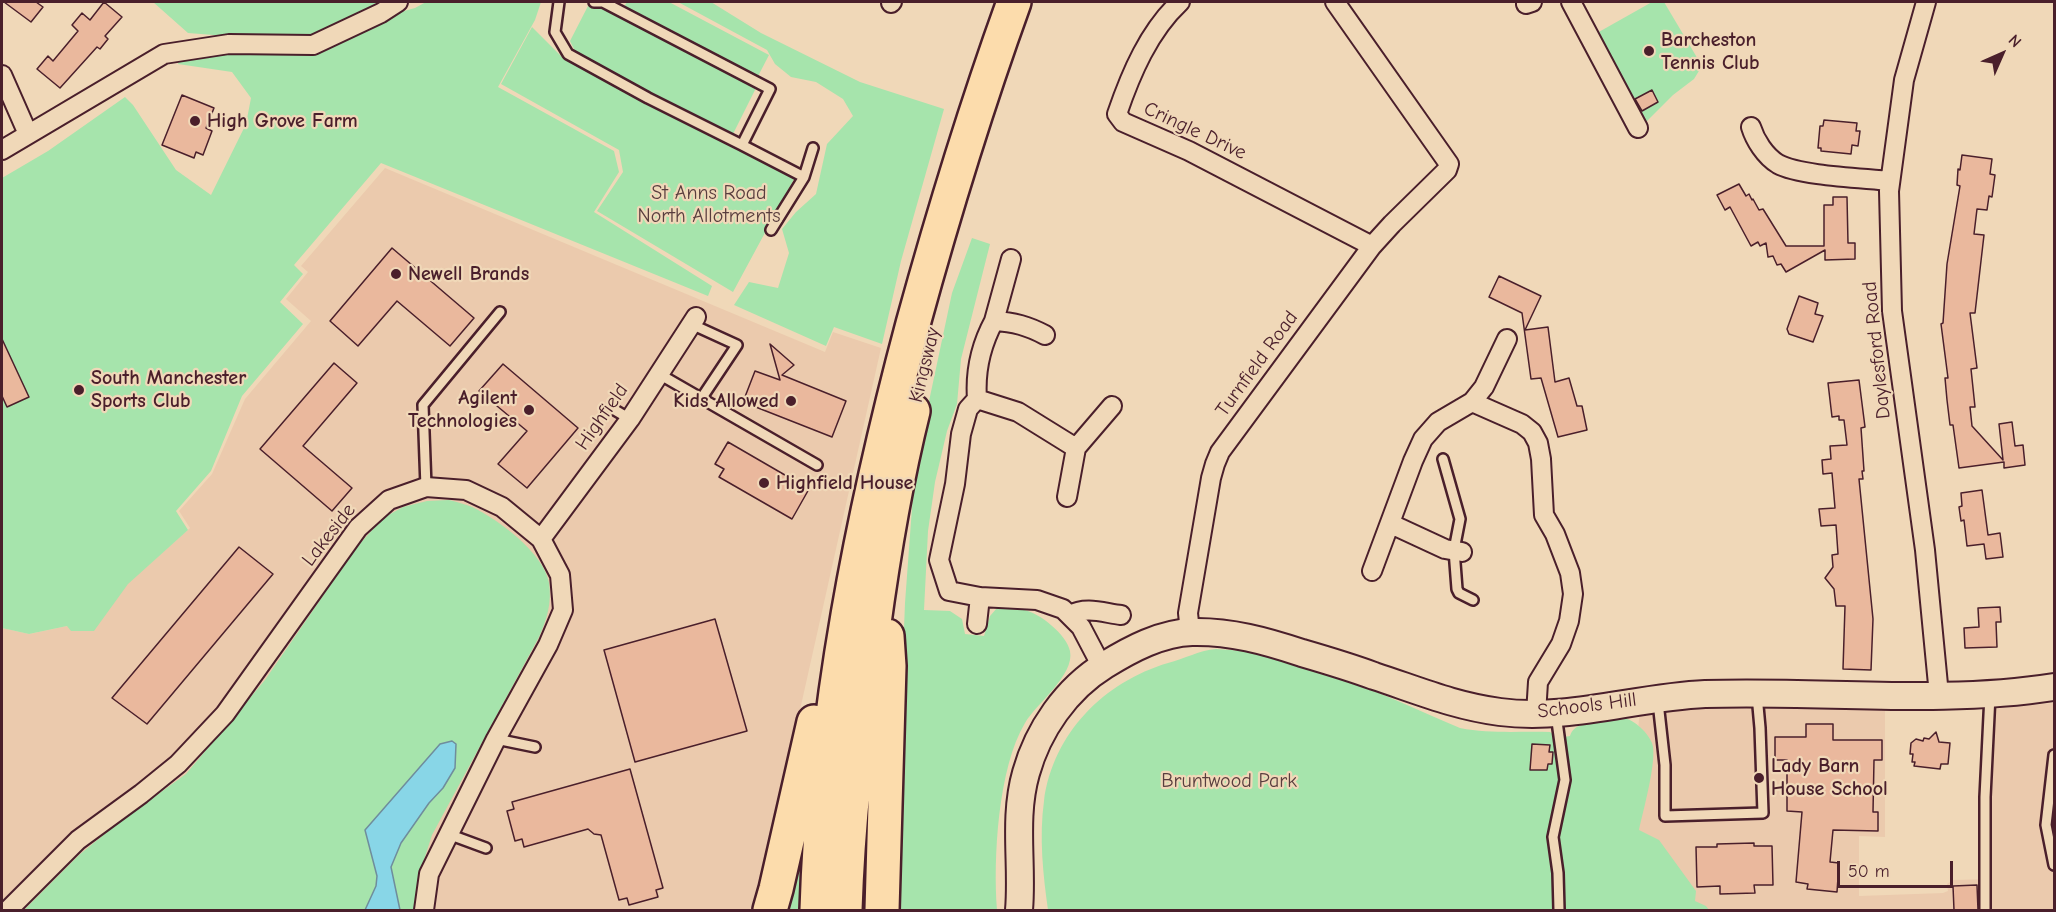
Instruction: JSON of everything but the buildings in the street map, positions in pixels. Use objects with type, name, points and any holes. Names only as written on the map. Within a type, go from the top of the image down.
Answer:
[{"type":"highway","name":"Kingsway","points":[[845,736],[888,418],[950,194],[1014,2]]},
{"type":"highway","name":"Kingsway","points":[[869,568],[910,425],[940,302],[989,134],[1035,2]]},
{"type":"highway","points":[[770,910],[842,606],[869,568]]},
{"type":"highway","points":[[869,568],[889,666],[882,910]]},
{"type":"highway","points":[[818,910],[823,808],[845,736]]},
{"type":"highway","points":[[845,736],[847,871],[845,910]]},
{"type":"street","points":[[2,150],[164,54],[229,44],[313,45],[381,13],[398,2]]},
{"type":"street","name":"Cringle Drive","points":[[1180,2],[1162,20],[1150,39],[1117,114],[1123,122],[1189,151],[1372,246]]},
{"type":"street","name":"Turnfield Road","points":[[1190,632],[1188,613],[1215,464],[1226,444],[1372,246],[1447,170],[1449,164],[1335,2]]},
{"type":"street","points":[[1571,2],[1638,128]]},
{"type":"street","name":"Daylesford Road","points":[[1926,2],[1904,80],[1889,191],[1892,311],[1925,550],[1940,695]]},
{"type":"street","points":[[2,75],[28,134]]},
{"type":"street","points":[[1750,127],[1754,138],[1778,164],[1816,173],[1890,181]]},
{"type":"street","points":[[1011,259],[976,377],[977,399],[968,409],[961,434],[956,460],[955,483],[939,560],[950,591],[980,597],[1037,600],[1053,604],[1070,615],[1081,627],[1102,667]]},
{"type":"street","name":"Highfield","points":[[541,539],[630,419],[694,321]]},
{"type":"street","points":[[994,321],[1013,322],[1045,335]]},
{"type":"street","points":[[1372,571],[1423,439],[1438,422],[1472,402],[1484,387],[1507,339]]},
{"type":"street","points":[[977,399],[1018,412],[1076,448]]},
{"type":"street","points":[[1472,402],[1522,424],[1532,432],[1538,443],[1544,515],[1555,534],[1570,573],[1573,594],[1569,621],[1561,644],[1538,682],[1546,714]]},
{"type":"street","points":[[1067,497],[1076,448],[1112,406]]},
{"type":"street","name":"Lakeside","points":[[8,910],[78,840],[178,764],[225,714],[358,528],[388,501],[426,487],[466,490],[502,507],[541,539],[560,575],[563,610],[548,645],[496,739],[429,874],[424,910]]},
{"type":"street","points":[[1391,524],[1445,549],[1458,551]]},
{"type":"street","points":[[977,624],[980,597]]},
{"type":"street","points":[[1070,615],[1078,610],[1121,615]]},
{"type":"street","name":"Schools Hill","points":[[1020,910],[1019,811],[1030,760],[1048,723],[1084,679],[1102,667],[1146,643],[1190,632],[1238,635],[1276,644],[1451,703],[1501,712],[1546,714],[1658,697],[1757,693],[1990,695],[2054,690]]},
{"type":"lane","points":[[559,2],[555,32],[568,54],[648,98],[804,177]]},
{"type":"lane","points":[[594,2],[603,2],[770,90],[742,145]]},
{"type":"lane","points":[[771,230],[804,177],[813,148]]},
{"type":"lane","points":[[426,487],[423,405],[500,312]]},
{"type":"lane","points":[[694,321],[737,345],[701,399]]},
{"type":"lane","points":[[659,374],[817,465]]},
{"type":"lane","points":[[613,409],[630,419]]},
{"type":"lane","points":[[1443,459],[1460,519],[1459,593],[1473,600]]},
{"type":"lane","points":[[1658,697],[1665,765],[1665,816],[1763,813],[1757,693]]},
{"type":"lane","points":[[1985,910],[1985,797],[1990,695]]},
{"type":"lane","points":[[1546,714],[1565,780],[1553,837],[1558,873],[1558,910]]},
{"type":"lane","points":[[496,739],[535,747]]},
{"type":"lane","points":[[2055,755],[2046,825],[2055,865]]},
{"type":"lane","points":[[448,834],[486,848]]},
{"type":"shaded area","points":[[385,168],[825,352],[833,332],[881,348],[774,826],[750,910],[2,910],[2,628],[29,634],[67,626],[130,581],[190,528],[179,511],[212,474],[245,399],[311,321],[286,299],[308,272],[301,266]]},
{"type":"shaded area","name":"Lady Barn House School","points":[[2054,703],[2054,910],[1668,910],[1625,857],[1640,710],[1885,706],[1885,837],[1859,836],[1859,896],[1943,893],[1948,891],[1947,884],[1953,880],[1990,879],[1994,709]]},
{"type":"green space","points":[[153,2],[392,2],[315,43],[188,33]]},
{"type":"green space","points":[[426,2],[541,2],[535,20],[498,87],[614,151],[619,172],[594,212],[712,286],[708,296],[381,163],[294,265],[303,274],[280,302],[303,324],[242,396],[211,471],[176,511],[188,530],[128,584],[94,631],[71,631],[67,626],[29,634],[2,628],[2,178],[48,151],[125,97],[133,105],[176,170],[211,195],[246,124],[251,98],[232,72],[178,64],[180,56],[229,46],[311,49],[386,16],[415,8]]},
{"type":"green space","points":[[627,2],[669,2],[769,55],[755,82],[621,12]]},
{"type":"green space","points":[[678,2],[711,2],[761,33],[860,82],[944,109],[901,261],[882,344],[834,327],[826,346],[734,305],[749,282],[778,288],[789,253],[782,229],[796,212],[816,194],[827,144],[853,116],[843,99],[816,82],[791,77],[775,64],[767,50]]},
{"type":"green space","name":"Barcheston Tennis Club","points":[[1652,2],[1664,2],[1702,66],[1694,79],[1673,95],[1644,124],[1597,33]]},
{"type":"green space","name":"St Anns Road North Allotments","points":[[588,6],[608,8],[757,86],[733,134],[577,55],[570,41]]},
{"type":"green space","name":"St Anns Road North Allotments","points":[[532,27],[563,58],[794,179],[733,292],[597,211],[623,172],[619,150],[501,84]]},
{"type":"green space","points":[[972,238],[990,244],[961,359],[957,404],[947,431],[935,482],[928,531],[924,610],[950,611],[962,619],[965,634],[984,636],[990,616],[997,608],[1030,612],[1038,615],[1064,638],[1070,651],[1070,660],[1067,670],[1054,689],[1025,723],[1009,764],[999,814],[996,866],[997,910],[893,910],[905,603],[915,467],[952,293]]},
{"type":"green space","points":[[449,500],[483,512],[506,528],[529,549],[539,560],[549,583],[549,604],[539,637],[432,835],[422,866],[414,910],[24,910],[79,855],[118,823],[186,774],[265,680],[356,548],[383,518],[403,507],[427,501]]},
{"type":"green space","name":"Bruntwood Park","points":[[1216,649],[1277,658],[1309,667],[1371,690],[1460,728],[1471,730],[1550,732],[1558,738],[1570,736],[1577,727],[1593,722],[1620,717],[1629,720],[1647,734],[1653,750],[1652,772],[1639,830],[1659,840],[1696,891],[1695,901],[1709,910],[1048,910],[1042,856],[1044,801],[1049,776],[1070,732],[1103,697],[1123,683],[1168,663]]},
{"type":"green space","points":[[804,829],[801,910],[775,910]]},
{"type":"water","points":[[452,741],[456,744],[455,768],[443,788],[429,803],[401,843],[391,867],[400,910],[365,910],[376,886],[377,876],[365,830],[440,744]]},
{"type":"place","name":"Barcheston Tennis Club","points":[[1649,51]]},
{"type":"place","name":"High Grove Farm","points":[[195,121]]},
{"type":"place","name":"Newell Brands","points":[[396,274]]},
{"type":"place","name":"South Manchester Sports Club","points":[[79,390]]},
{"type":"place","name":"Kids Allowed","points":[[791,401]]},
{"type":"place","name":"Agilent Technologies","points":[[529,410]]},
{"type":"place","name":"Highfield House","points":[[764,483]]},
{"type":"place","name":"Lady Barn House School","points":[[1759,778]]}]
